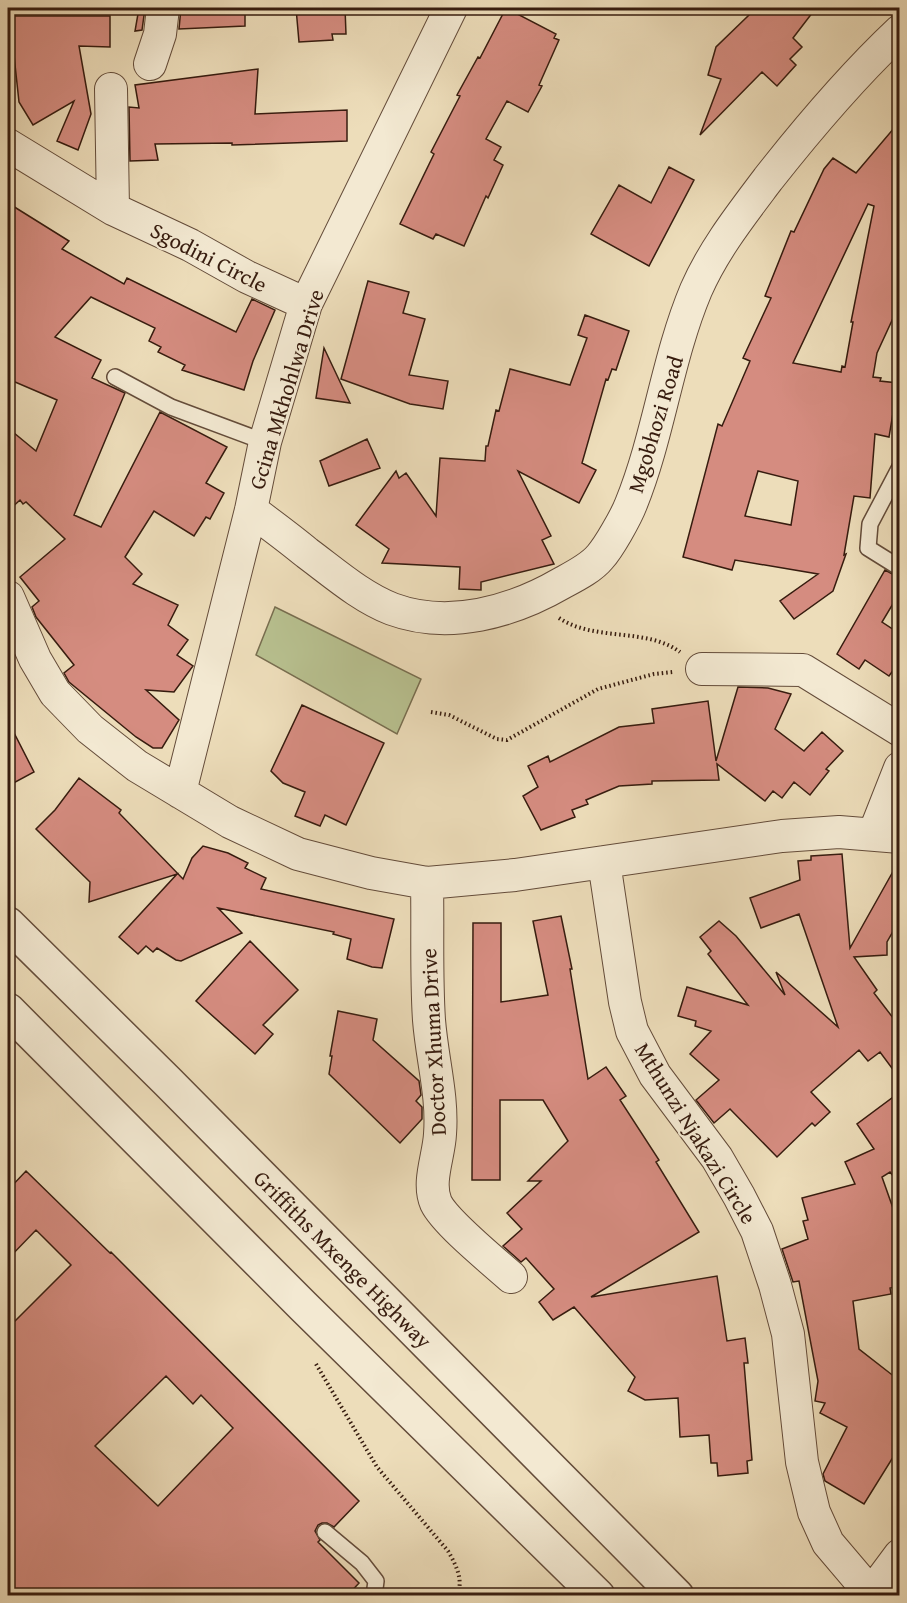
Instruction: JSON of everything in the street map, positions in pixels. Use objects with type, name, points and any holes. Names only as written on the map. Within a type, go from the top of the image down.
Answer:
[{"type":"street","points":[[150,64],[163,22],[163,8]]},
{"type":"street","name":"Gcina Mkhohlwa Drive","points":[[180,792],[251,510],[265,442],[306,304],[451,8]]},
{"type":"street","name":"Mgobhozi Road","points":[[251,510],[356,590],[392,608],[422,617],[463,618],[505,610],[543,594],[600,557],[630,507],[646,463],[674,358],[696,290],[726,233],[809,126],[867,62],[900,31]]},
{"type":"street","points":[[111,89],[113,209]]},
{"type":"street","name":"Sgodini Circle","points":[[8,145],[113,209],[190,244],[247,276],[306,304]]},
{"type":"street","points":[[8,597],[35,659],[55,693],[100,737],[137,766],[230,822],[298,854],[371,873],[427,883],[515,875],[782,836],[839,832],[887,835],[900,768]]},
{"type":"street","points":[[702,669],[803,670],[900,730]]},
{"type":"street","name":"Mthunzi Njakazi Circle","points":[[604,862],[625,1002],[633,1031],[655,1075],[717,1158],[757,1230],[788,1334],[802,1462],[814,1512],[828,1543],[872,1595]]},
{"type":"street","name":"Doctor Xhuma Drive","points":[[427,883],[429,1021],[440,1099],[440,1136],[434,1189],[436,1203],[511,1277]]},
{"type":"street","name":"Griffiths Mxenge Highway","points":[[8,924],[168,1082],[677,1596]]},
{"type":"street","points":[[8,1010],[311,1314],[598,1596]]},
{"type":"street","points":[[872,1595],[900,1556]]},
{"type":"lane","points":[[115,377],[171,407],[265,442]]},
{"type":"lane","points":[[900,467],[870,524],[867,548],[900,568]]},
{"type":"lane","points":[[325,1532],[362,1563],[376,1581],[374,1596]]},
{"type":"path","points":[[543,594],[553,611],[568,624],[581,629],[666,643],[702,669]]},
{"type":"path","points":[[431,712],[449,715],[497,739],[507,740],[598,689],[654,674],[702,669]]},
{"type":"path","points":[[312,1358],[377,1467],[448,1551],[460,1577],[461,1587],[457,1596]]},
{"type":"green space","points":[[275,607],[421,679],[397,734],[256,655]]},
{"type":"building","points":[[139,8],[145,8],[142,30],[135,31]]},
{"type":"building","points":[[181,8],[245,8],[245,26],[179,29]]},
{"type":"building","points":[[296,8],[345,8],[346,34],[332,34],[333,40],[299,42]]},
{"type":"building","points":[[506,8],[556,34],[554,38],[559,40],[539,85],[542,86],[528,112],[507,101],[486,139],[501,147],[494,160],[503,165],[488,198],[486,196],[464,246],[436,234],[433,239],[400,224],[434,154],[431,152],[460,96],[457,95],[478,57],[480,58]]},
{"type":"building","points":[[747,8],[816,8],[793,38],[802,47],[790,59],[796,65],[777,86],[762,72],[700,135],[721,79],[708,75],[716,47],[749,15]]},
{"type":"building","points":[[8,16],[110,16],[110,47],[79,46],[91,114],[78,150],[57,141],[74,101],[33,125],[19,102],[13,46],[8,46]]},
{"type":"building","points":[[258,69],[255,114],[347,110],[347,141],[232,145],[232,143],[155,144],[158,160],[130,161],[129,107],[139,108],[135,85]]},
{"type":"building","points":[[900,121],[900,303],[877,353],[873,377],[881,378],[880,381],[898,383],[889,437],[875,434],[870,498],[854,496],[844,555],[846,554],[833,591],[794,619],[780,601],[818,574],[735,560],[732,570],[683,557],[718,424],[722,426],[750,361],[743,358],[771,298],[765,296],[791,231],[794,232],[824,169],[833,158],[856,173]],"holes":[[[868,204],[874,206],[851,322],[853,322],[845,367],[842,366],[841,372],[793,363]],[[758,471],[798,481],[791,525],[745,516]]]},
{"type":"building","points":[[669,167],[694,180],[649,266],[591,234],[619,185],[651,203]]},
{"type":"building","points":[[8,203],[69,241],[62,249],[124,284],[127,278],[236,332],[252,299],[275,310],[253,361],[244,390],[182,370],[185,365],[158,352],[161,347],[149,341],[155,328],[91,297],[55,337],[101,360],[92,378],[125,393],[74,515],[101,527],[160,412],[227,447],[206,483],[224,493],[210,519],[206,517],[194,536],[154,511],[125,557],[142,574],[133,584],[178,605],[168,625],[188,640],[177,655],[193,666],[174,692],[146,690],[179,720],[162,748],[153,748],[136,737],[69,682],[64,673],[74,665],[36,617],[32,607],[39,601],[20,577],[65,539],[26,502],[23,504],[20,500],[8,511],[8,428],[36,451],[57,400],[8,379]]},
{"type":"building","points":[[368,281],[409,292],[403,313],[425,319],[409,375],[448,381],[443,409],[410,404],[341,379]]},
{"type":"building","points":[[585,315],[629,331],[616,370],[612,369],[608,380],[606,379],[582,463],[596,470],[579,503],[518,471],[551,536],[542,540],[554,564],[481,582],[481,590],[459,589],[460,567],[382,563],[389,549],[356,525],[396,471],[399,478],[406,473],[436,516],[440,458],[485,461],[486,446],[488,446],[496,410],[499,411],[510,369],[570,385],[587,338],[578,335]]},
{"type":"building","points":[[324,348],[350,403],[316,398]]},
{"type":"building","points":[[367,439],[380,468],[329,486],[320,461]]},
{"type":"building","points":[[885,570],[900,578],[900,592],[882,622],[900,634],[900,661],[889,676],[865,660],[859,669],[837,654]]},
{"type":"building","points":[[738,687],[768,688],[791,694],[775,729],[804,751],[822,732],[843,751],[826,769],[829,771],[810,795],[794,782],[782,798],[773,791],[765,801],[717,764],[719,780],[652,781],[652,784],[619,786],[586,800],[588,804],[572,810],[575,817],[541,830],[523,796],[538,787],[528,766],[548,756],[550,762],[619,727],[654,723],[652,709],[708,701],[716,761]]},
{"type":"building","points":[[302,705],[384,743],[346,825],[325,815],[320,826],[295,816],[305,792],[283,783],[271,771]]},
{"type":"building","points":[[8,721],[34,772],[8,786]]},
{"type":"building","points":[[79,778],[121,810],[119,813],[183,879],[192,858],[203,846],[228,853],[248,863],[245,868],[266,878],[261,889],[394,919],[382,968],[347,959],[351,939],[333,934],[334,932],[218,908],[242,933],[181,961],[157,948],[153,952],[146,946],[138,954],[119,937],[177,874],[89,902],[90,882],[36,829],[55,810]]},
{"type":"building","points":[[842,854],[850,948],[900,859],[900,919],[887,942],[887,955],[854,957],[877,990],[874,993],[900,1027],[900,1079],[880,1052],[868,1061],[859,1050],[811,1092],[830,1112],[815,1126],[812,1123],[777,1157],[730,1109],[714,1123],[696,1100],[719,1080],[690,1054],[711,1031],[695,1026],[696,1021],[678,1016],[687,987],[748,1005],[708,954],[711,951],[700,937],[719,921],[736,936],[785,995],[776,972],[838,1027],[799,914],[761,928],[750,898],[800,880],[798,861],[811,860],[811,856]]},
{"type":"building","points":[[561,916],[572,969],[570,969],[588,1079],[606,1067],[626,1096],[620,1100],[659,1160],[656,1162],[699,1232],[591,1297],[717,1276],[727,1341],[745,1338],[748,1363],[744,1363],[752,1460],[747,1461],[748,1473],[718,1476],[717,1463],[711,1463],[709,1435],[680,1437],[678,1398],[645,1400],[628,1391],[635,1377],[574,1307],[553,1320],[539,1302],[554,1289],[526,1258],[521,1262],[503,1246],[522,1229],[507,1213],[541,1181],[528,1181],[568,1141],[543,1100],[500,1100],[500,1180],[472,1180],[473,923],[501,923],[501,1002],[548,995],[533,921]]},
{"type":"building","points":[[250,941],[298,990],[263,1025],[273,1034],[255,1054],[196,1001]]},
{"type":"building","points":[[338,1011],[377,1019],[373,1040],[419,1081],[421,1095],[416,1101],[422,1107],[422,1119],[400,1143],[329,1074]]},
{"type":"building","points":[[900,1092],[900,1185],[890,1172],[882,1177],[900,1228],[893,1232],[900,1286],[890,1288],[891,1294],[853,1301],[859,1349],[900,1381],[900,1446],[864,1504],[825,1481],[823,1474],[847,1427],[820,1413],[825,1403],[815,1401],[818,1381],[799,1281],[793,1282],[782,1249],[808,1239],[803,1221],[808,1220],[802,1198],[855,1184],[845,1162],[874,1149],[857,1124]]},
{"type":"building","points":[[26,1171],[111,1252],[359,1501],[334,1527],[322,1523],[315,1531],[320,1540],[318,1542],[359,1583],[347,1596],[8,1596],[8,1328],[71,1265],[36,1230],[8,1259],[8,1190]],"holes":[[[166,1376],[193,1404],[201,1395],[233,1428],[158,1506],[95,1446]]]}]
